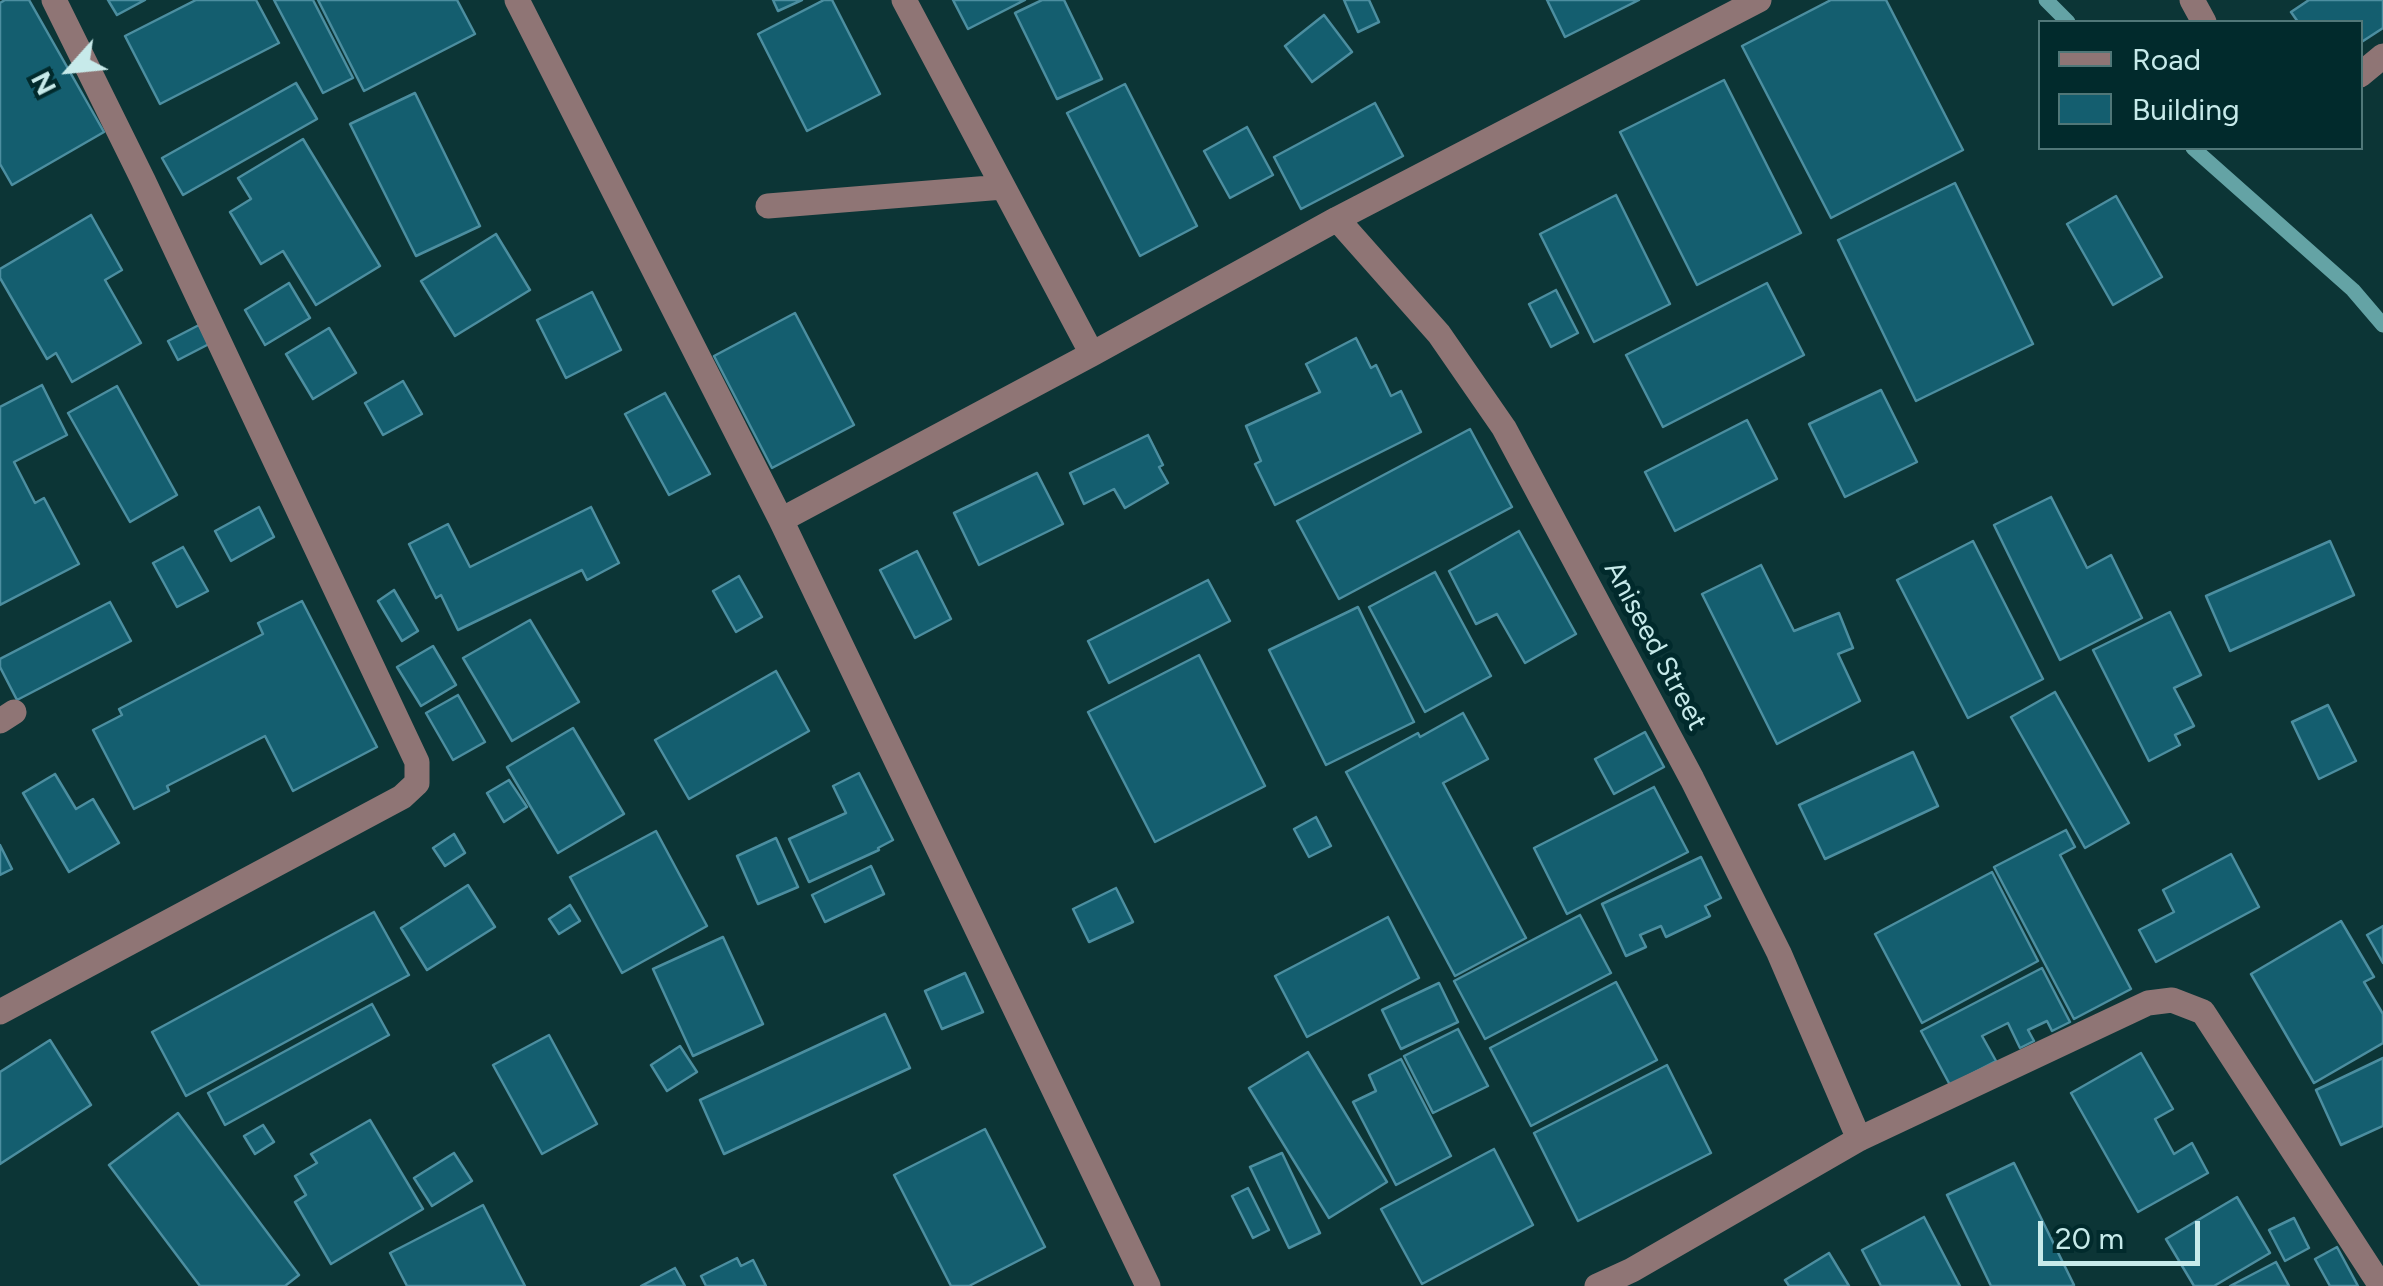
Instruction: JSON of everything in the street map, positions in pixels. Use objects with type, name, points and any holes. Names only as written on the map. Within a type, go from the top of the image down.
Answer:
[{"type":"street","points":[[0,1012],[402,797],[417,782],[416,762],[143,180],[54,0]]},
{"type":"street","points":[[517,0],[781,520],[1148,1286]]},
{"type":"street","points":[[904,0],[1092,354]]},
{"type":"street","points":[[781,520],[1337,218],[1752,2]]},
{"type":"street","points":[[2363,73],[2383,56]]},
{"type":"street","points":[[768,206],[1003,187]]},
{"type":"street","name":"Aniseed Street","points":[[1337,218],[1439,334],[1504,428],[1710,814],[1779,953],[1858,1138]]},
{"type":"street","points":[[1597,1286],[1635,1278],[1858,1138],[2148,1003],[2172,1000],[2203,1012],[2381,1286]]},
{"type":"building","points":[[29,0],[104,132],[12,185],[0,164],[0,3]]},
{"type":"building","points":[[108,0],[145,0],[117,15]]},
{"type":"building","points":[[196,0],[256,0],[279,43],[160,104],[125,36]]},
{"type":"building","points":[[274,0],[313,0],[353,78],[323,93]]},
{"type":"building","points":[[318,0],[457,0],[475,34],[364,91]]},
{"type":"building","points":[[773,0],[802,0],[778,11]]},
{"type":"building","points":[[824,0],[832,0],[880,94],[807,131],[758,34]]},
{"type":"building","points":[[953,0],[1025,0],[968,29]]},
{"type":"building","points":[[1042,0],[1064,0],[1102,79],[1057,99],[1015,13]]},
{"type":"building","points":[[1344,0],[1369,0],[1379,22],[1358,32]]},
{"type":"building","points":[[1547,0],[1639,0],[1565,37]]},
{"type":"building","points":[[1831,0],[1886,0],[1963,150],[1831,218],[1742,46]]},
{"type":"building","points":[[2309,0],[2383,0],[2383,28],[2363,41],[2363,20],[2297,20],[2291,12]]},
{"type":"building","points":[[1324,15],[1352,52],[1312,82],[1285,46]]},
{"type":"building","points":[[1724,80],[1801,233],[1697,285],[1620,132]]},
{"type":"building","points":[[296,83],[317,119],[183,195],[162,158]]},
{"type":"building","points":[[1125,84],[1197,226],[1140,256],[1067,113]]},
{"type":"building","points":[[415,93],[480,226],[416,256],[350,124]]},
{"type":"building","points":[[1375,103],[1403,156],[1301,209],[1274,157]]},
{"type":"building","points":[[1247,127],[1273,175],[1230,198],[1204,151]]},
{"type":"building","points":[[303,139],[380,266],[316,305],[283,251],[261,264],[230,212],[251,199],[238,178]]},
{"type":"building","points":[[1955,183],[2033,344],[1916,401],[1838,240]]},
{"type":"building","points":[[1616,195],[1670,304],[1594,342],[1540,234]]},
{"type":"building","points":[[2116,196],[2162,277],[2113,305],[2067,224]]},
{"type":"building","points":[[91,215],[122,270],[105,280],[141,343],[72,382],[56,353],[47,359],[0,278],[0,269]]},
{"type":"building","points":[[496,234],[530,290],[455,336],[421,281]]},
{"type":"building","points":[[289,283],[310,318],[265,345],[245,310]]},
{"type":"building","points":[[1767,283],[1804,355],[1663,427],[1626,355]]},
{"type":"building","points":[[1556,290],[1578,333],[1551,347],[1529,304]]},
{"type":"building","points":[[592,292],[621,350],[566,378],[537,320]]},
{"type":"building","points":[[795,313],[854,425],[772,468],[714,356]]},
{"type":"building","points":[[199,325],[209,344],[178,360],[168,341]]},
{"type":"building","points":[[329,328],[356,373],[313,399],[286,354]]},
{"type":"building","points":[[1356,338],[1371,368],[1376,365],[1391,396],[1401,391],[1421,432],[1275,505],[1255,464],[1261,461],[1246,426],[1320,392],[1306,364]]},
{"type":"building","points":[[403,381],[422,414],[383,435],[365,403]]},
{"type":"building","points":[[42,385],[67,435],[14,462],[35,503],[44,498],[79,564],[0,605],[0,407]]},
{"type":"building","points":[[117,386],[177,495],[130,522],[68,413]]},
{"type":"building","points":[[1881,390],[1917,462],[1845,497],[1809,424]]},
{"type":"building","points":[[665,393],[710,474],[669,495],[625,414]]},
{"type":"building","points":[[1747,420],[1777,479],[1675,531],[1645,472]]},
{"type":"building","points":[[1470,429],[1512,507],[1339,599],[1297,521]]},
{"type":"building","points":[[1148,435],[1168,483],[1125,508],[1114,489],[1084,504],[1070,473]]},
{"type":"building","points":[[1037,473],[1063,524],[979,565],[954,513]]},
{"type":"building","points":[[2051,497],[2087,568],[2111,555],[2142,618],[2060,660],[1994,525]]},
{"type":"building","points":[[259,507],[274,537],[231,561],[215,531]]},
{"type":"building","points":[[591,507],[619,563],[587,580],[582,570],[458,630],[441,595],[436,598],[409,544],[448,524],[470,567]]},
{"type":"building","points":[[1519,531],[1576,634],[1525,663],[1497,614],[1476,624],[1449,571]]},
{"type":"building","points":[[1973,541],[2043,679],[1968,718],[1897,580]]},
{"type":"building","points":[[2330,541],[2354,595],[2230,651],[2206,596]]},
{"type":"building","points":[[183,547],[208,591],[177,607],[153,563]]},
{"type":"building","points":[[917,551],[951,619],[915,638],[880,570]]},
{"type":"building","points":[[1761,565],[1794,631],[1839,613],[1853,648],[1838,654],[1860,701],[1777,744],[1702,594]]},
{"type":"building","points":[[1435,572],[1491,676],[1425,712],[1369,607]]},
{"type":"building","points":[[739,576],[762,617],[736,632],[713,591]]},
{"type":"building","points":[[1208,580],[1230,621],[1109,683],[1088,641]]},
{"type":"building","points":[[394,590],[418,631],[402,641],[378,601]]},
{"type":"building","points":[[302,601],[377,747],[293,791],[265,736],[167,786],[169,791],[134,809],[93,730],[122,715],[119,709],[263,634],[258,623]]},
{"type":"building","points":[[110,602],[131,641],[17,700],[0,667],[0,659]]},
{"type":"building","points":[[1358,607],[1414,722],[1326,765],[1269,650]]},
{"type":"building","points":[[2170,612],[2201,675],[2174,688],[2194,726],[2175,735],[2180,745],[2149,761],[2093,650]]},
{"type":"building","points":[[530,620],[579,702],[512,741],[463,658]]},
{"type":"building","points":[[433,646],[456,685],[421,706],[397,667]]},
{"type":"building","points":[[1199,655],[1265,786],[1155,842],[1088,712]]},
{"type":"building","points":[[776,671],[809,731],[689,799],[655,740]]},
{"type":"building","points":[[2055,692],[2129,823],[2085,848],[2011,717]]},
{"type":"building","points":[[458,695],[485,742],[453,760],[426,713]]},
{"type":"building","points":[[2328,705],[2356,761],[2319,779],[2292,722]]},
{"type":"building","points":[[1463,713],[1488,759],[1443,783],[1526,938],[1455,976],[1346,772]]},
{"type":"building","points":[[573,728],[624,814],[558,853],[507,767]]},
{"type":"building","points":[[1645,732],[1664,767],[1614,794],[1595,759]]},
{"type":"building","points":[[1913,752],[1938,806],[1825,859],[1799,805]]},
{"type":"building","points":[[859,773],[893,840],[809,882],[789,839],[846,813],[833,786]]},
{"type":"building","points":[[55,774],[76,809],[93,799],[119,843],[69,872],[23,793]]},
{"type":"building","points":[[509,780],[527,807],[504,822],[487,793]]},
{"type":"building","points":[[1654,787],[1688,852],[1567,914],[1534,848]]},
{"type":"building","points":[[1316,817],[1331,846],[1309,857],[1294,829]]},
{"type":"building","points":[[2066,830],[2075,847],[2060,855],[2131,989],[2074,1019],[1994,867]]},
{"type":"building","points":[[656,831],[707,926],[622,973],[570,877]]},
{"type":"building","points":[[454,834],[465,853],[445,866],[433,848]]},
{"type":"building","points":[[776,838],[798,887],[758,904],[737,856]]},
{"type":"building","points":[[0,845],[12,869],[0,875]]},
{"type":"building","points":[[2231,854],[2259,907],[2156,962],[2139,930],[2174,912],[2163,890]]},
{"type":"building","points":[[1701,857],[1721,898],[1705,906],[1710,916],[1666,937],[1661,926],[1640,935],[1646,947],[1626,956],[1602,904]]},
{"type":"building","points":[[871,866],[884,894],[825,922],[812,895]]},
{"type":"building","points":[[1992,872],[2038,961],[1922,1023],[1875,934]]},
{"type":"building","points":[[468,885],[495,927],[427,970],[401,928]]},
{"type":"building","points":[[1116,888],[1133,922],[1089,942],[1073,909]]},
{"type":"building","points":[[570,905],[580,921],[559,934],[549,919]]},
{"type":"building","points":[[374,912],[409,975],[186,1096],[152,1032]]},
{"type":"building","points":[[1580,915],[1611,973],[1485,1039],[1454,981]]},
{"type":"building","points":[[1388,917],[1419,978],[1307,1037],[1275,976]]},
{"type":"building","points":[[2341,921],[2374,977],[2364,982],[2383,1014],[2383,1043],[2314,1083],[2251,974]]},
{"type":"building","points":[[2383,926],[2383,963],[2367,935]]},
{"type":"building","points":[[723,937],[763,1024],[693,1056],[653,969]]},
{"type":"building","points":[[2042,968],[2070,1022],[2052,1031],[2047,1021],[2028,1030],[2034,1041],[2020,1048],[2008,1023],[1982,1036],[1996,1061],[1950,1085],[1921,1031]]},
{"type":"building","points":[[965,973],[983,1012],[942,1029],[925,991]]},
{"type":"building","points":[[1616,982],[1657,1060],[1531,1126],[1490,1048]]},
{"type":"building","points":[[1439,983],[1458,1022],[1401,1049],[1382,1010]]},
{"type":"building","points":[[372,1004],[389,1035],[225,1125],[208,1093]]},
{"type":"building","points":[[885,1014],[910,1068],[724,1154],[700,1100]]},
{"type":"building","points":[[1458,1029],[1488,1086],[1433,1113],[1404,1056]]},
{"type":"building","points":[[549,1035],[597,1124],[542,1154],[493,1065]]},
{"type":"building","points":[[50,1040],[91,1105],[0,1164],[0,1072]]},
{"type":"building","points":[[680,1046],[697,1072],[667,1091],[651,1065]]},
{"type":"building","points":[[1308,1052],[1387,1182],[1329,1218],[1249,1088]]},
{"type":"building","points":[[2141,1053],[2173,1109],[2155,1119],[2174,1154],[2192,1143],[2208,1173],[2138,1212],[2071,1093]]},
{"type":"building","points":[[2383,1058],[2383,1126],[2341,1145],[2316,1090]]},
{"type":"building","points":[[1401,1059],[1451,1156],[1396,1185],[1353,1102],[1376,1091],[1369,1075]]},
{"type":"building","points":[[1667,1065],[1711,1153],[1578,1221],[1534,1133]]},
{"type":"building","points":[[178,1113],[299,1275],[285,1286],[200,1286],[109,1165]]},
{"type":"building","points":[[370,1120],[423,1209],[331,1264],[295,1202],[306,1195],[295,1176],[317,1163],[311,1154]]},
{"type":"building","points":[[263,1125],[274,1142],[255,1154],[244,1136]]},
{"type":"building","points":[[985,1129],[1045,1247],[969,1286],[951,1286],[894,1175]]},
{"type":"building","points":[[1494,1149],[1533,1225],[1422,1284],[1381,1209]]},
{"type":"building","points":[[454,1153],[472,1181],[432,1206],[414,1178]]},
{"type":"building","points":[[1282,1153],[1320,1233],[1289,1248],[1250,1167]]},
{"type":"building","points":[[2014,1163],[2074,1285],[1991,1286],[1947,1195]]},
{"type":"building","points":[[1248,1188],[1269,1230],[1253,1238],[1232,1196]]},
{"type":"building","points":[[2237,1197],[2270,1253],[2214,1286],[2194,1286],[2166,1239]]},
{"type":"building","points":[[483,1205],[525,1286],[407,1286],[390,1253]]},
{"type":"building","points":[[1924,1217],[1960,1286],[1881,1286],[1862,1250]]},
{"type":"building","points":[[2294,1218],[2309,1248],[2285,1261],[2269,1230]]},
{"type":"building","points":[[2337,1247],[2358,1286],[2330,1286],[2315,1259]]},
{"type":"building","points":[[1829,1253],[1849,1286],[1789,1286],[1785,1280]]},
{"type":"building","points":[[737,1258],[741,1266],[753,1260],[766,1286],[706,1286],[701,1276]]},
{"type":"building","points":[[2276,1262],[2289,1286],[2230,1286]]},
{"type":"building","points":[[675,1268],[685,1286],[641,1286]]},
{"type":"waterway","points":[[2046,0],[2066,20]]},
{"type":"waterway","points":[[2195,150],[2353,290],[2383,325]]}]
